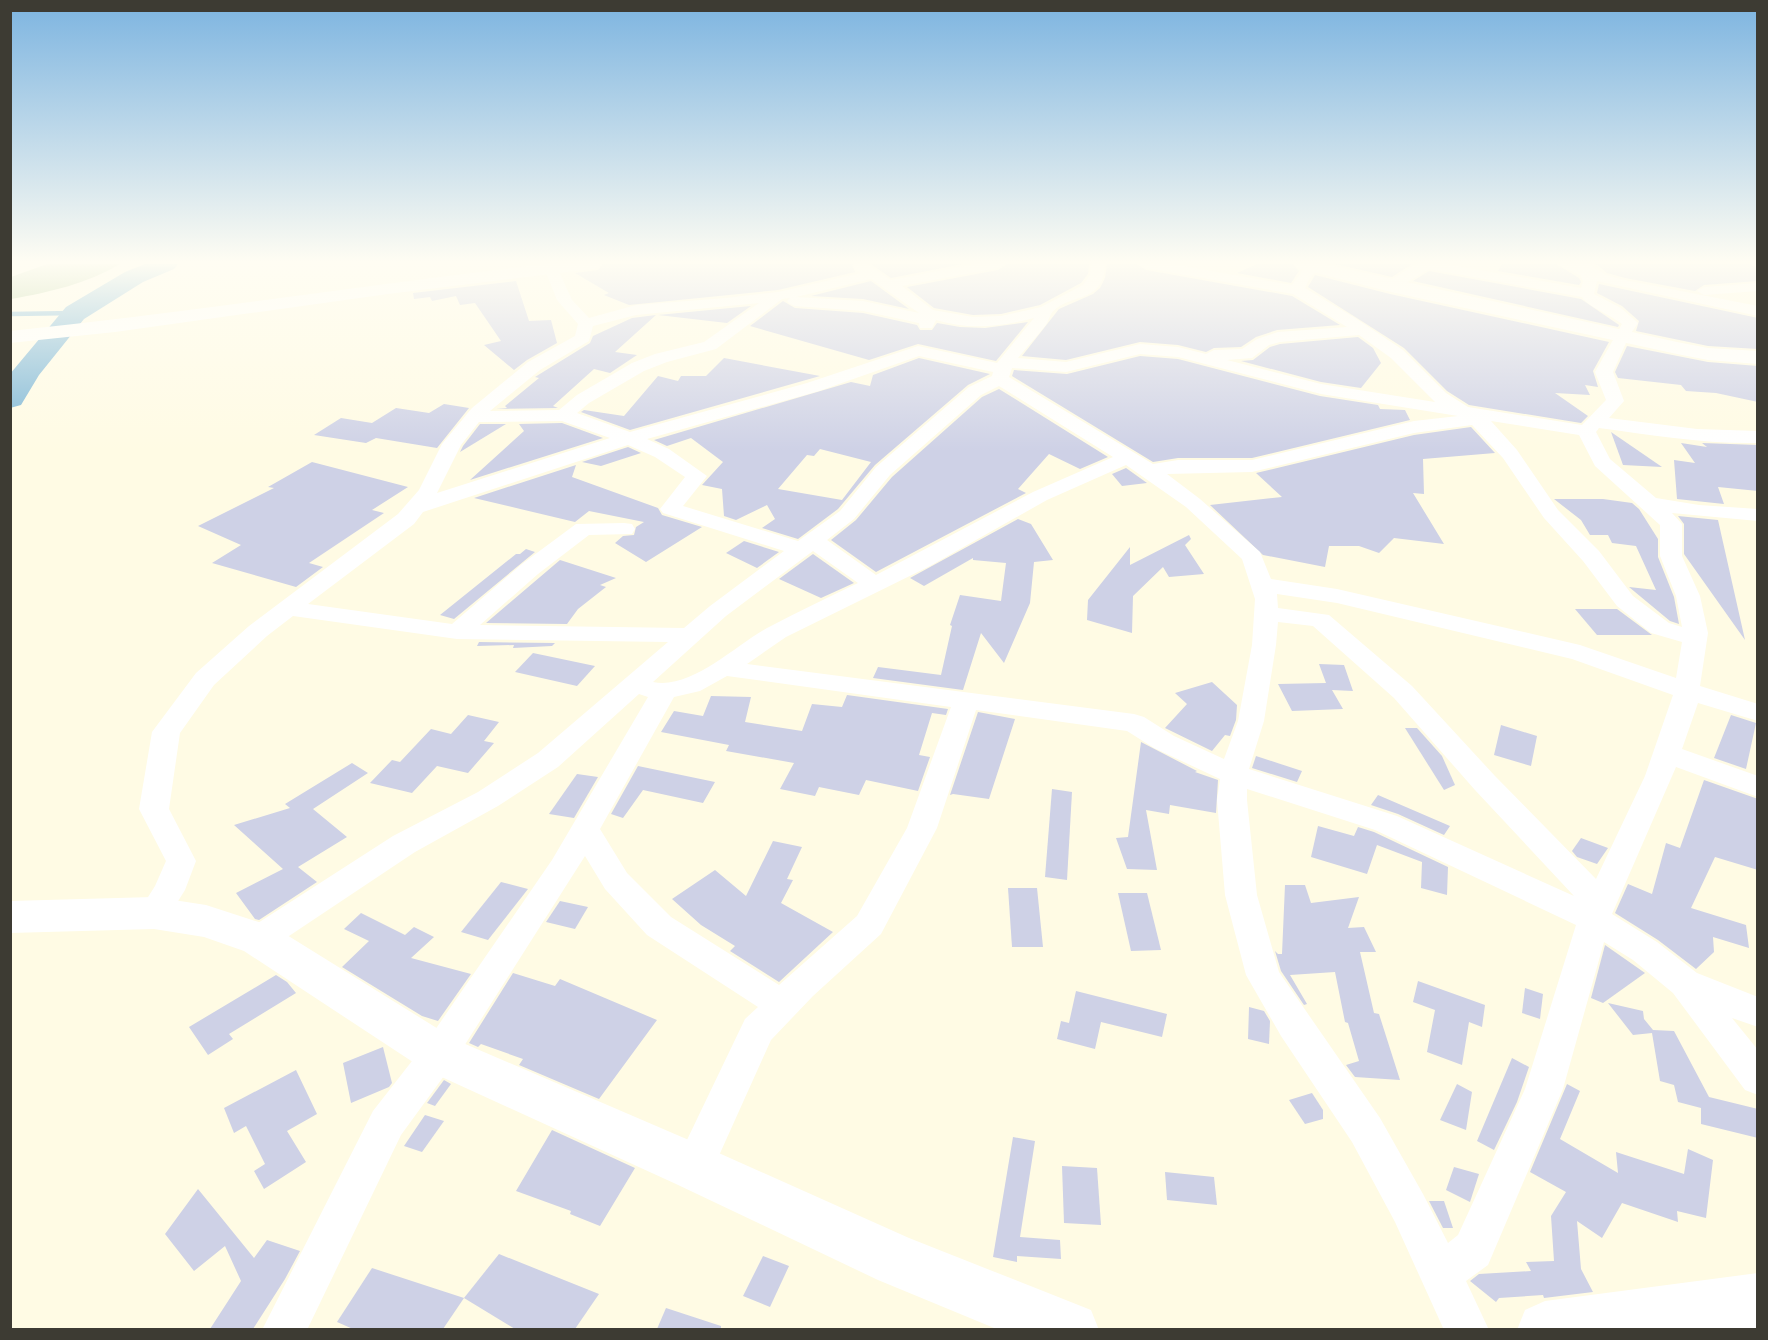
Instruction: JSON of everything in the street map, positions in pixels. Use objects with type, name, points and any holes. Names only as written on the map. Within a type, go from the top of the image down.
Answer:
[{"type":"street","points":[[10,337],[110,327]]},
{"type":"street","points":[[154,913],[169,890],[181,861],[154,809],[166,732],[205,679],[258,631],[406,519],[428,492],[452,444],[474,417],[534,366],[583,338],[585,327]]},
{"type":"street","points":[[564,414],[583,399],[638,367],[661,358],[710,346],[737,327]]},
{"type":"street","points":[[918,351],[925,327]]},
{"type":"street","points":[[284,1329],[387,1123],[439,1053],[563,868],[585,829],[649,689],[692,635],[718,611],[847,514],[883,471],[1002,370],[1036,327]]},
{"type":"street","points":[[1356,327],[1412,367],[1440,397],[1471,416],[1510,454],[1551,514],[1591,556],[1625,601],[1660,628],[1696,638]]},
{"type":"street","points":[[1577,327],[1708,354],[1758,358]]},
{"type":"street","points":[[1591,426],[1615,401],[1604,372],[1628,327]]},
{"type":"street","points":[[416,507],[629,438],[813,387],[918,351],[1002,370],[1066,367],[1140,349],[1246,354],[1263,342],[1278,337],[1362,330]]},
{"type":"street","points":[[1178,352],[1321,389],[1471,416],[1706,435],[1758,436]]},
{"type":"street","points":[[1002,370],[1193,503],[1252,557],[1264,600],[1264,645],[1251,721],[1235,766],[1233,800],[1241,895],[1263,975],[1294,1025],[1366,1130],[1409,1208],[1467,1329]]},
{"type":"street","points":[[474,417],[564,414],[629,438],[662,453],[697,476],[670,509],[807,545],[876,585]]},
{"type":"street","points":[[260,939],[404,844],[488,799],[649,689],[691,685],[723,668],[777,632],[876,585],[1040,496],[1139,464],[1252,466],[1414,427],[1471,416]]},
{"type":"street","points":[[1440,1275],[1473,1250],[1544,1089],[1597,911],[1667,754],[1688,689],[1696,638],[1688,596],[1671,556],[1671,524],[1602,462],[1591,426]]},
{"type":"street","points":[[1650,503],[1699,511],[1758,515]]},
{"type":"street","points":[[457,632],[530,570],[584,529],[624,529]]},
{"type":"street","points":[[1264,600],[1336,596],[1580,653],[1626,671],[1758,713]]},
{"type":"street","points":[[1320,620],[1336,596]]},
{"type":"street","points":[[1264,600],[1320,620],[1403,692],[1597,911],[1685,983],[1758,1079]]},
{"type":"street","points":[[288,608],[457,632],[692,635]]},
{"type":"street","points":[[723,668],[1134,723],[1164,742],[1235,775],[1386,823],[1597,911]]},
{"type":"street","points":[[694,1167],[758,1030],[868,925],[922,828],[946,764],[966,700]]},
{"type":"street","points":[[1667,754],[1758,787]]},
{"type":"street","points":[[585,829],[616,881],[659,926],[782,1005]]},
{"type":"street","points":[[10,917],[154,913],[206,921],[260,939],[439,1053],[897,1261],[1071,1329]]},
{"type":"street","points":[[1685,983],[1758,1013]]},
{"type":"street","points":[[1545,1329],[1600,1324],[1758,1301]]},
{"type":"building","points":[[491,327],[553,327],[557,343],[514,370],[484,345],[501,341]]},
{"type":"building","points":[[614,327],[643,327],[615,352],[637,355],[610,373],[594,369],[553,406],[558,408],[496,409],[507,408],[505,406],[539,378],[535,377],[590,343],[593,336]]},
{"type":"building","points":[[752,327],[918,327],[920,330],[932,330],[934,327],[1024,327],[996,361],[918,344],[869,360]]},
{"type":"building","points":[[1045,327],[1321,327],[1277,330],[1256,337],[1241,347],[1214,348],[1206,352],[1178,345],[1140,342],[1066,360],[1022,356]]},
{"type":"building","points":[[1370,327],[1538,327],[1609,342],[1593,371],[1598,387],[1585,385],[1590,395],[1555,393],[1588,416],[1581,423],[1469,405],[1447,391],[1404,348]]},
{"type":"building","points":[[1637,327],[1758,327],[1758,349],[1708,346],[1636,331]]},
{"type":"building","points":[[1358,337],[1373,348],[1381,363],[1361,388],[1321,382],[1241,361],[1253,360],[1270,347],[1280,344]]},
{"type":"building","points":[[1627,346],[1708,362],[1758,366],[1758,402],[1716,393],[1686,391],[1681,385],[1618,378],[1615,372]]},
{"type":"building","points":[[1140,356],[1178,359],[1320,396],[1378,405],[1380,409],[1405,410],[1410,420],[1252,458],[1178,458],[1153,462],[1012,376],[1014,370],[1067,374]]},
{"type":"building","points":[[724,358],[820,376],[630,430],[581,412],[584,410],[624,416],[658,376],[678,381],[681,376],[706,376]]},
{"type":"building","points":[[919,358],[990,374],[968,385],[875,465],[838,509],[798,539],[762,528],[775,519],[767,505],[736,520],[724,516],[722,489],[702,485],[723,462],[691,438],[667,446],[654,440],[851,382],[870,386],[873,375]],"holes":[[[820,449],[871,462],[842,500],[778,489],[807,455],[814,456]]]},
{"type":"building","points":[[999,389],[1108,457],[1080,469],[1049,454],[1018,489],[1026,493],[876,572],[831,540],[856,520],[892,477],[982,397]]},
{"type":"building","points":[[444,404],[469,408],[437,448],[376,438],[366,443],[314,435],[341,418],[372,423],[396,408],[429,413]]},
{"type":"building","points":[[562,423],[603,438],[470,480],[524,431],[519,424]]},
{"type":"building","points":[[480,424],[506,424],[460,452],[463,446]]},
{"type":"building","points":[[1471,427],[1495,453],[1423,459],[1424,494],[1413,493],[1444,544],[1394,538],[1379,553],[1359,546],[1329,546],[1325,567],[1263,555],[1210,505],[1282,497],[1256,473],[1414,435]]},
{"type":"building","points":[[1611,432],[1662,467],[1623,465]]},
{"type":"building","points":[[1681,443],[1707,447],[1702,443],[1758,445],[1758,491],[1718,487],[1724,504],[1677,499],[1674,460],[1695,463]]},
{"type":"building","points":[[628,447],[641,453],[601,466],[582,462]]},
{"type":"building","points":[[312,462],[408,487],[372,510],[384,513],[309,563],[323,567],[296,587],[212,563],[241,545],[198,526],[274,488],[268,487]]},
{"type":"building","points":[[576,465],[572,477],[658,508],[662,515],[702,527],[646,562],[615,543],[623,536],[634,535],[636,527],[644,522],[589,511],[575,522],[474,498]]},
{"type":"building","points":[[1126,468],[1147,483],[1122,486],[1112,474]]},
{"type":"building","points":[[1554,499],[1603,499],[1632,503],[1639,509],[1658,539],[1658,557],[1674,597],[1679,624],[1670,621],[1629,587],[1656,590],[1636,546],[1612,543],[1608,535],[1590,535],[1581,520]]},
{"type":"building","points":[[1678,516],[1718,520],[1745,640],[1684,554],[1684,524]]},
{"type":"building","points":[[1018,519],[1031,524],[1053,560],[1034,562],[1030,603],[1004,663],[981,633],[963,690],[873,678],[878,667],[941,675],[952,626],[950,625],[960,595],[1001,601],[1006,563],[973,560],[973,558],[924,586],[910,578]]},
{"type":"building","points":[[1189,535],[1191,539],[1185,545],[1204,574],[1169,577],[1163,567],[1133,596],[1132,633],[1087,620],[1088,600],[1130,547],[1130,565]]},
{"type":"building","points":[[744,541],[779,552],[757,568],[726,553]]},
{"type":"building","points":[[526,549],[535,552],[454,619],[440,615],[516,554]]},
{"type":"building","points":[[813,554],[854,583],[821,598],[779,579]]},
{"type":"building","points":[[560,560],[616,578],[600,585],[606,587],[578,609],[567,624],[486,623]]},
{"type":"building","points":[[1575,609],[1617,609],[1652,635],[1597,635]]},
{"type":"building","points":[[479,642],[555,643],[552,646],[513,648],[514,645],[477,646]]},
{"type":"building","points":[[533,653],[595,666],[577,686],[515,672]]},
{"type":"building","points":[[1319,664],[1344,665],[1353,691],[1332,690],[1343,709],[1292,711],[1278,684],[1326,683]]},
{"type":"building","points":[[1212,682],[1237,705],[1236,720],[1230,736],[1225,735],[1212,751],[1165,728],[1187,704],[1175,693]]},
{"type":"building","points":[[847,695],[948,709],[946,715],[932,713],[919,755],[930,757],[918,791],[866,780],[859,795],[819,787],[815,796],[780,789],[794,763],[726,751],[729,745],[661,732],[674,711],[703,716],[711,696],[751,697],[745,722],[802,731],[812,704],[842,707]]},
{"type":"building","points":[[978,712],[1015,719],[989,799],[950,795]]},
{"type":"building","points":[[468,715],[499,722],[484,741],[494,743],[468,773],[437,766],[412,793],[370,783],[392,760],[400,762],[431,729],[451,734]]},
{"type":"building","points":[[1731,715],[1756,723],[1746,769],[1714,758]]},
{"type":"building","points":[[1501,725],[1537,736],[1531,766],[1494,755]]},
{"type":"building","points":[[1405,728],[1417,728],[1442,756],[1455,785],[1444,790]]},
{"type":"building","points":[[1141,742],[1197,771],[1195,772],[1218,780],[1216,813],[1170,805],[1169,814],[1146,810],[1157,870],[1127,869],[1116,838],[1128,837]]},
{"type":"building","points":[[1256,756],[1302,771],[1297,782],[1252,768]]},
{"type":"building","points":[[352,763],[368,773],[313,809],[347,837],[298,867],[317,882],[259,920],[255,919],[236,893],[283,869],[234,825],[290,808],[285,804]]},
{"type":"building","points":[[638,766],[715,782],[703,803],[643,790],[623,818],[611,814]]},
{"type":"building","points":[[577,774],[598,777],[574,818],[549,814]]},
{"type":"building","points":[[1704,780],[1758,799],[1758,870],[1715,857],[1691,908],[1746,925],[1749,948],[1713,937],[1714,952],[1696,969],[1658,940],[1615,913],[1628,884],[1652,894],[1666,843],[1680,848]]},
{"type":"building","points":[[1052,789],[1072,792],[1067,880],[1045,877]]},
{"type":"building","points":[[1378,795],[1450,826],[1444,835],[1398,814],[1371,805]]},
{"type":"building","points":[[1318,826],[1354,836],[1358,827],[1374,832],[1448,867],[1447,895],[1421,888],[1422,862],[1377,845],[1367,874],[1311,857]]},
{"type":"building","points":[[1581,838],[1608,848],[1597,864],[1577,857],[1572,851]]},
{"type":"building","points":[[773,841],[802,847],[787,879],[793,880],[781,903],[833,932],[779,982],[730,951],[735,946],[701,925],[672,899],[715,870],[746,896]]},
{"type":"building","points":[[501,882],[528,889],[488,940],[461,932]]},
{"type":"building","points":[[1285,885],[1305,885],[1311,903],[1359,897],[1348,928],[1364,927],[1376,952],[1360,952],[1374,1013],[1379,1014],[1400,1080],[1355,1077],[1346,1065],[1359,1061],[1348,1023],[1345,1022],[1335,972],[1290,975],[1307,1004],[1304,1005],[1281,971],[1275,951],[1282,954]]},
{"type":"building","points":[[1008,888],[1037,888],[1043,947],[1012,947]]},
{"type":"building","points":[[1118,893],[1147,893],[1161,950],[1131,951]]},
{"type":"building","points":[[560,901],[588,907],[575,929],[546,922]]},
{"type":"building","points":[[361,913],[405,935],[414,927],[434,937],[411,958],[471,974],[438,1021],[422,1016],[342,967],[369,941],[344,929]]},
{"type":"building","points":[[1605,945],[1645,973],[1603,1003],[1591,998]]},
{"type":"building","points":[[513,973],[555,986],[560,979],[657,1020],[599,1099],[519,1065],[523,1059],[481,1044],[478,1047],[469,1043]]},
{"type":"building","points":[[276,975],[287,982],[296,993],[229,1034],[233,1039],[208,1055],[189,1027]]},
{"type":"building","points":[[1418,981],[1485,1005],[1482,1027],[1469,1022],[1462,1065],[1427,1052],[1435,1010],[1413,1002]]},
{"type":"building","points":[[1525,988],[1543,994],[1540,1019],[1522,1013]]},
{"type":"building","points":[[1076,991],[1167,1014],[1162,1037],[1101,1022],[1095,1049],[1057,1039],[1061,1021],[1069,1023]]},
{"type":"building","points":[[1608,1003],[1643,1011],[1644,1019],[1653,1030],[1674,1031],[1709,1097],[1758,1109],[1758,1138],[1701,1124],[1701,1108],[1678,1102],[1674,1085],[1660,1081],[1652,1033],[1633,1035]]},
{"type":"building","points":[[1249,1007],[1264,1011],[1270,1021],[1269,1044],[1248,1039]]},
{"type":"building","points":[[383,1047],[392,1083],[389,1087],[351,1103],[343,1063]]},
{"type":"building","points":[[1512,1058],[1529,1067],[1517,1102],[1494,1150],[1477,1141]]},
{"type":"building","points":[[296,1070],[317,1114],[287,1131],[306,1162],[264,1189],[254,1171],[265,1164],[246,1126],[234,1133],[224,1108]]},
{"type":"building","points":[[444,1080],[451,1084],[435,1106],[427,1103]]},
{"type":"building","points":[[1457,1084],[1472,1092],[1466,1130],[1440,1120]]},
{"type":"building","points":[[1567,1084],[1580,1091],[1560,1139],[1618,1173],[1616,1152],[1684,1174],[1688,1149],[1713,1160],[1706,1218],[1677,1211],[1678,1222],[1622,1203],[1602,1238],[1577,1221],[1581,1269],[1593,1292],[1544,1298],[1543,1295],[1499,1298],[1496,1302],[1470,1281],[1479,1274],[1531,1271],[1526,1262],[1554,1261],[1551,1216],[1566,1192],[1530,1172]]},
{"type":"building","points":[[1312,1093],[1323,1110],[1323,1119],[1305,1124],[1289,1100]]},
{"type":"building","points":[[425,1115],[444,1121],[422,1152],[404,1146]]},
{"type":"building","points":[[552,1130],[635,1168],[600,1226],[570,1214],[571,1211],[516,1191]]},
{"type":"building","points":[[1013,1137],[1035,1141],[1020,1237],[1060,1240],[1061,1259],[1017,1256],[1017,1262],[993,1257]]},
{"type":"building","points":[[1062,1166],[1097,1168],[1101,1225],[1064,1223]]},
{"type":"building","points":[[1454,1167],[1479,1174],[1470,1202],[1446,1190]]},
{"type":"building","points":[[1165,1172],[1214,1177],[1217,1205],[1167,1200]]},
{"type":"building","points":[[198,1189],[254,1258],[267,1240],[300,1251],[253,1329],[210,1329],[241,1281],[225,1246],[194,1271],[165,1234]]},
{"type":"building","points":[[1429,1201],[1444,1201],[1453,1228],[1443,1228]]},
{"type":"building","points":[[499,1254],[599,1294],[575,1329],[515,1329],[464,1298]]},
{"type":"building","points":[[763,1256],[789,1266],[770,1307],[743,1296]]},
{"type":"building","points":[[372,1268],[464,1298],[443,1329],[353,1329],[337,1322]]},
{"type":"building","points":[[666,1308],[721,1326],[721,1329],[657,1329]]},
{"type":"waterway","points":[[10,399],[26,372],[64,327]]}]
